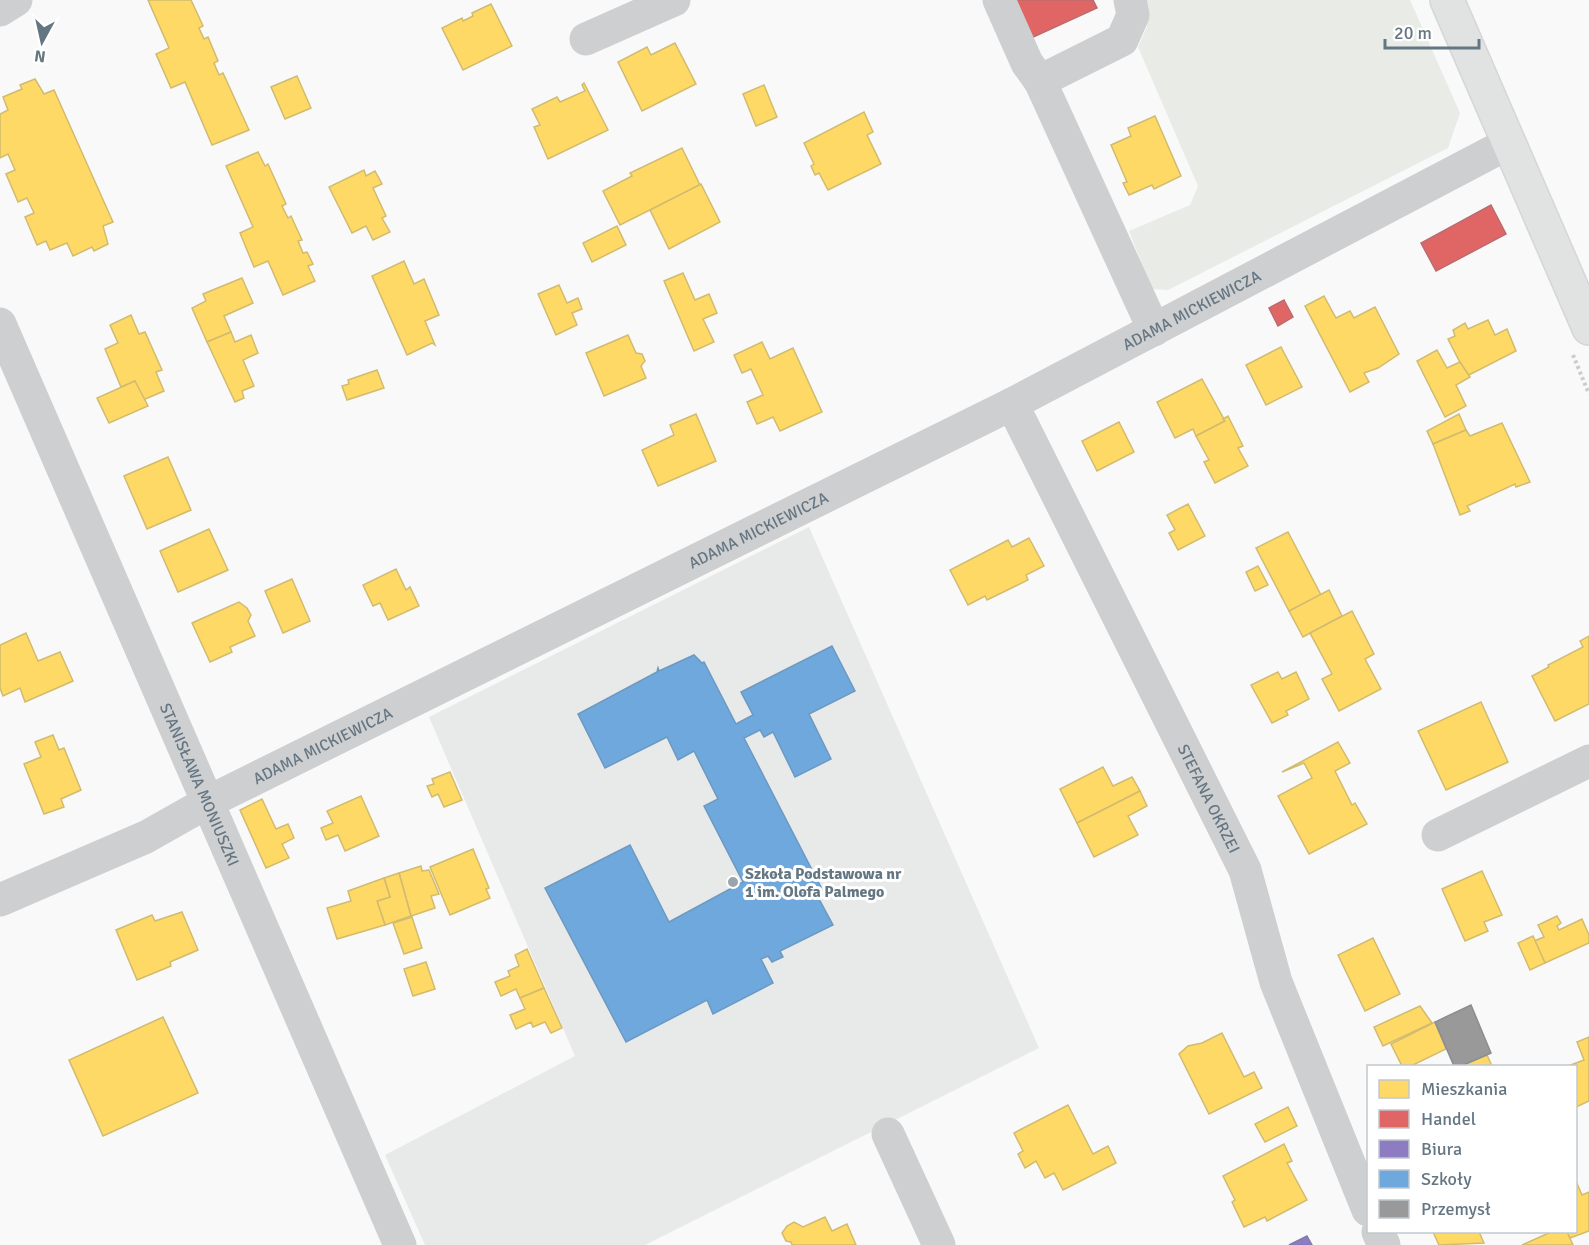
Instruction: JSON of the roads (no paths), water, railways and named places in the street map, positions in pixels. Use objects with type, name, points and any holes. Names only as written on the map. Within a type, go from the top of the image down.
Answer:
[{"type":"main road","points":[[1447,0],[1589,328]]},
{"type":"street","points":[[0,10],[16,0]]},
{"type":"street","points":[[586,39],[674,0]]},
{"type":"street","points":[[999,0],[1027,63],[1041,81],[1154,330]]},
{"type":"street","points":[[1041,81],[1122,40],[1133,15],[1130,0]]},
{"type":"street","name":"ADAMA MICKIEWICZA","points":[[0,900],[146,837],[208,802],[1012,404],[1509,143]]},
{"type":"street","name":"STANISŁAWA MONIUSZKI","points":[[0,324],[400,1245]]},
{"type":"street","name":"STEFANA OKRZEI","points":[[1012,404],[1245,870],[1276,982],[1367,1208]]},
{"type":"street","points":[[1438,835],[1589,761]]},
{"type":"street","points":[[888,1134],[939,1245]]},
{"type":"place","name":"Szkoła Podstawowa nr 1 im. Olofa Palmego","points":[[733,882]]}]
